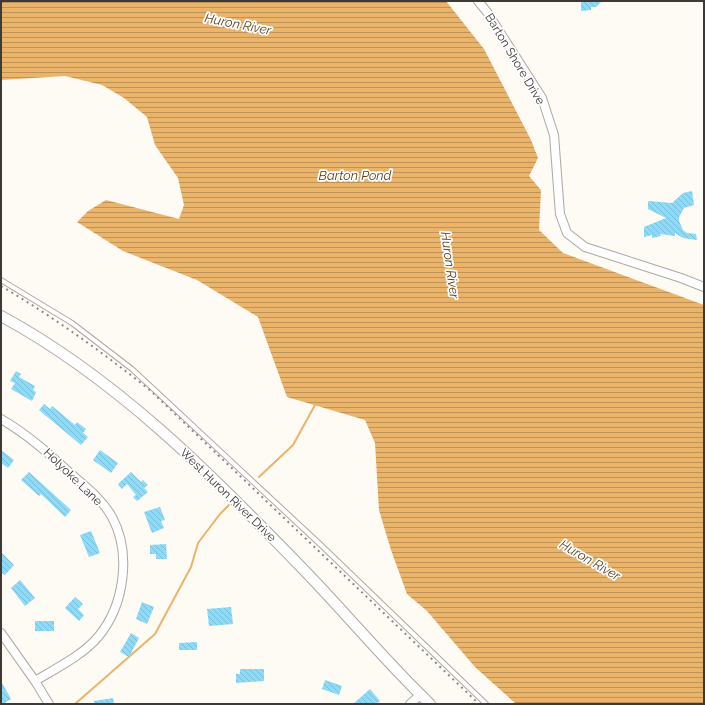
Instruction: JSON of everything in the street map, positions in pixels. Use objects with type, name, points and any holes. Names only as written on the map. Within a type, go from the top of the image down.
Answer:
[{"type":"street","name":"Barton Shore Drive","points":[[478,1],[542,98],[554,135],[560,214],[567,233],[585,247],[682,278],[704,287]]},
{"type":"street","name":"West Huron River Drive","points":[[1,316],[29,331],[85,368],[170,439],[301,567],[430,704]]},
{"type":"street","name":"Holyoke Lane","points":[[1,418],[37,443],[95,495],[112,517],[121,548],[123,585],[119,600],[107,624],[97,638],[73,658],[35,681]]},
{"type":"street","points":[[1,633],[35,681],[49,704]]},
{"type":"street","points":[[410,704],[420,695]]},
{"type":"lane","points":[[1,280],[72,323],[132,369],[328,551],[486,704]]},
{"type":"water","name":"Barton Pond","points":[[1,1],[446,1],[484,49],[531,140],[538,158],[529,176],[541,190],[539,230],[563,253],[704,305],[704,704],[516,704],[475,667],[427,611],[407,594],[391,550],[379,510],[375,443],[365,420],[287,397],[258,317],[197,280],[123,251],[77,222],[88,211],[106,200],[179,219],[184,205],[178,178],[155,145],[147,117],[124,98],[102,85],[65,76],[1,80]]},
{"type":"building","points":[[581,1],[602,1],[596,7],[591,7],[591,10],[581,11]]},
{"type":"building","points":[[692,191],[694,205],[684,208],[679,217],[679,221],[683,230],[687,233],[696,234],[697,240],[683,238],[675,233],[675,236],[660,234],[661,236],[652,238],[652,235],[644,237],[644,227],[666,218],[648,209],[648,201],[672,203],[683,193]]},
{"type":"building","points":[[16,371],[21,374],[19,377],[35,386],[33,390],[36,392],[32,401],[11,389],[15,383],[10,381]]},
{"type":"building","points":[[44,404],[50,409],[52,406],[75,425],[77,422],[86,429],[83,433],[88,437],[81,445],[39,410]]},
{"type":"building","points":[[1,450],[14,460],[8,468],[1,463]]},
{"type":"building","points":[[100,450],[118,463],[111,473],[93,460]]},
{"type":"building","points":[[29,472],[71,510],[65,517],[41,494],[39,496],[21,480]]},
{"type":"building","points":[[131,472],[141,482],[143,480],[148,485],[144,488],[148,492],[137,501],[133,497],[136,495],[127,484],[122,489],[118,484]]},
{"type":"building","points":[[160,507],[165,520],[161,521],[164,528],[152,533],[144,512]]},
{"type":"building","points":[[91,531],[100,553],[89,557],[80,535]]},
{"type":"building","points":[[166,544],[167,559],[156,559],[156,554],[150,554],[150,545]]},
{"type":"building","points":[[1,552],[14,565],[5,575],[1,572]]},
{"type":"building","points":[[20,580],[35,598],[25,606],[11,588]]},
{"type":"building","points":[[75,597],[83,604],[78,609],[84,615],[79,621],[65,608]]},
{"type":"building","points":[[142,602],[154,607],[147,624],[136,619]]},
{"type":"building","points":[[231,607],[233,624],[209,626],[207,609]]},
{"type":"building","points":[[35,621],[54,621],[54,631],[35,631]]},
{"type":"building","points":[[131,633],[139,638],[129,657],[120,652]]},
{"type":"building","points":[[197,642],[197,650],[179,650],[179,643]]},
{"type":"building","points":[[240,669],[264,669],[264,681],[236,683],[236,674],[240,674]]},
{"type":"building","points":[[325,680],[342,686],[339,695],[322,689]]},
{"type":"building","points":[[1,681],[11,699],[3,704],[1,704]]},
{"type":"building","points":[[370,689],[380,701],[376,704],[353,704]]},
{"type":"building","points":[[113,698],[114,704],[94,704],[94,701]]},
{"type":"waterway","points":[[259,477],[293,445],[315,405],[318,404]]},
{"type":"waterway","points":[[75,704],[155,634],[191,567],[198,543],[220,514],[229,505]]},
{"type":"railway","points":[[1,286],[78,336],[151,391],[479,704]]},
{"type":"water label","name":"Huron River","points":[[238,24]]},
{"type":"water label","name":"Huron River","points":[[450,265]]},
{"type":"water label","name":"Huron River","points":[[590,560]]}]
